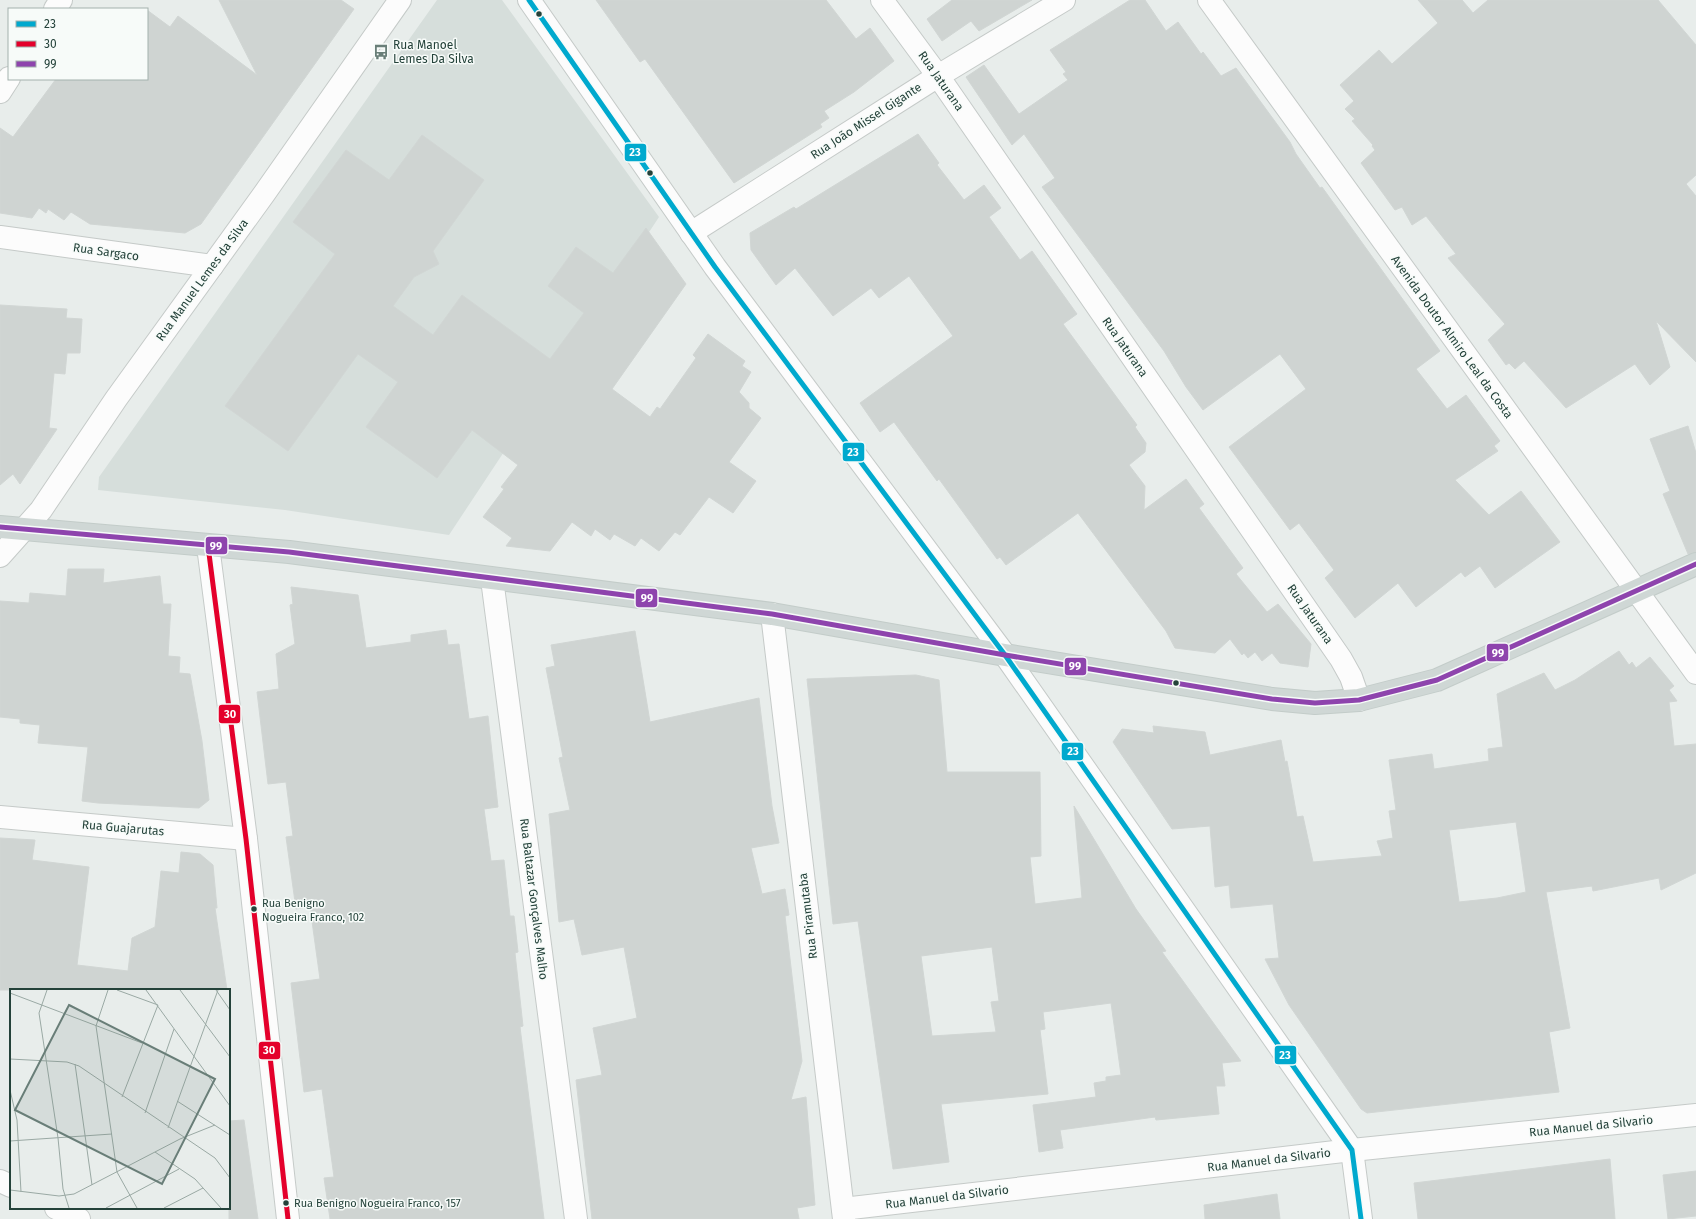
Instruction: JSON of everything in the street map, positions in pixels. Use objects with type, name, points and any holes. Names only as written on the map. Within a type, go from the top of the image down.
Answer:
[{"type":"main road","points":[[0,526],[208,546],[289,552],[772,614],[1004,655],[1272,699],[1315,704],[1359,700],[1437,680],[1696,564]]},
{"type":"street","name":"Rua Manuel Lemes da Silva","points":[[0,556],[45,504],[116,399],[400,0]]},
{"type":"street","points":[[529,0],[691,233],[1004,655],[1352,1150],[1361,1219]]},
{"type":"street","name":"Rua Jaturana","points":[[882,0],[938,76],[1341,659],[1351,677],[1359,700]]},
{"type":"street","name":"Rua João Missel Gigante","points":[[691,233],[938,76],[1064,0]]},
{"type":"street","name":"Avenida Doutor Almiro Leal da Costa","points":[[1209,0],[1696,673]]},
{"type":"street","points":[[0,92],[8,80]]},
{"type":"street","name":"Rua Sargaco","points":[[0,237],[212,266]]},
{"type":"street","points":[[208,546],[246,839],[288,1219]]},
{"type":"street","name":"Rua Baltazar Gonçalves Malho","points":[[492,579],[576,1219]]},
{"type":"street","name":"Rua Piramutaba","points":[[772,614],[843,1214]]},
{"type":"street","name":"Rua Guajarutas","points":[[0,817],[246,839]]},
{"type":"street","name":"Rua Manuel da Silvario","points":[[843,1214],[1352,1150],[1696,1115]]},
{"type":"street","points":[[0,1181],[10,1186]]},
{"type":"street","points":[[58,1209],[78,1219]]},
{"type":"shaded area","points":[[437,0],[502,0],[659,217],[449,535],[285,510],[98,490],[99,477]]},
{"type":"building","points":[[219,0],[341,0],[354,9],[201,224],[185,233],[90,224],[71,212],[64,220],[48,209],[46,213],[39,208],[32,218],[0,213],[0,128],[13,137],[55,80],[148,80],[148,11],[170,27],[178,16],[257,75]]},
{"type":"building","points":[[596,0],[826,0],[856,39],[870,28],[894,61],[854,92],[824,111],[829,118],[820,124],[822,127],[734,183],[645,59],[640,62]]},
{"type":"building","points":[[952,0],[1032,0],[979,31],[971,21],[942,41],[927,19]]},
{"type":"building","points":[[1130,0],[1145,0],[1166,31],[1178,22],[1201,54],[1203,52],[1221,76],[1236,68],[1290,142],[1296,154],[1320,188],[1322,187],[1440,351],[1416,369],[1447,409],[1466,395],[1500,441],[1494,446],[1498,451],[1455,480],[1489,515],[1521,491],[1560,542],[1495,588],[1480,566],[1465,577],[1461,572],[1416,607],[1398,583],[1355,618],[1325,578],[1334,570],[1299,523],[1290,530],[1229,447],[1306,389],[1280,354],[1203,410],[1186,387],[1164,351],[1042,187],[1055,178],[1024,134],[1012,145],[966,77],[984,65],[1019,114],[1068,80],[1063,74],[1066,72],[1050,50]]},
{"type":"building","points":[[1418,0],[1462,0],[1473,13],[1488,0],[1658,0],[1696,45],[1696,175],[1686,184],[1696,196],[1696,362],[1656,321],[1670,367],[1650,385],[1635,364],[1566,408],[1524,361],[1515,369],[1509,363],[1506,365],[1488,340],[1505,324],[1448,258],[1456,254],[1426,216],[1412,225],[1402,207],[1395,210],[1361,163],[1375,150],[1372,146],[1373,145],[1352,121],[1355,119],[1345,109],[1354,101],[1340,85],[1379,50],[1392,64],[1438,23]]},
{"type":"building","points":[[918,134],[939,163],[937,165],[964,200],[984,185],[1001,208],[989,217],[1020,260],[1032,251],[1077,314],[1063,324],[1137,425],[1135,427],[1146,443],[1145,452],[1129,465],[1145,486],[1144,510],[1186,479],[1204,504],[1199,508],[1243,568],[1236,574],[1267,612],[1278,604],[1311,644],[1308,667],[1280,663],[1272,653],[1262,661],[1255,652],[1248,658],[1244,653],[1242,655],[1230,639],[1215,653],[1175,648],[1166,631],[1078,513],[1006,565],[1000,557],[997,559],[939,479],[937,481],[894,422],[880,432],[860,403],[953,336],[909,276],[879,298],[871,288],[833,316],[795,268],[776,285],[751,250],[750,233],[794,207],[796,209]]},
{"type":"building","points":[[422,135],[484,180],[433,251],[439,264],[414,277],[393,306],[433,335],[462,295],[550,359],[584,313],[548,286],[576,247],[613,273],[646,228],[686,284],[612,389],[650,417],[657,407],[660,409],[696,358],[693,355],[708,334],[745,361],[742,366],[751,372],[739,392],[749,403],[749,408],[761,418],[729,462],[756,481],[733,513],[709,497],[680,535],[675,532],[659,551],[641,538],[635,546],[614,534],[610,540],[595,529],[591,536],[572,522],[550,551],[506,546],[512,538],[483,517],[504,489],[501,487],[518,465],[472,430],[437,478],[366,427],[398,382],[358,354],[288,451],[225,406],[335,254],[293,222],[346,150],[389,180]]},
{"type":"building","points":[[0,305],[67,309],[66,318],[82,319],[80,353],[67,353],[65,374],[54,373],[49,428],[57,429],[20,484],[13,474],[0,485]]},
{"type":"building","points":[[1688,426],[1696,453],[1696,552],[1688,554],[1663,494],[1670,491],[1650,439]]},
{"type":"building","points":[[68,569],[104,569],[103,583],[160,576],[163,604],[171,604],[168,656],[180,657],[179,673],[190,674],[202,741],[209,800],[199,808],[82,801],[88,747],[38,743],[40,725],[20,723],[20,719],[0,717],[0,601],[29,603],[30,593],[66,596]]},
{"type":"building","points":[[291,587],[358,595],[366,648],[411,642],[411,635],[446,630],[448,645],[459,644],[469,719],[488,716],[498,807],[484,809],[491,861],[504,860],[510,916],[514,916],[518,952],[515,953],[523,1026],[520,1027],[544,1219],[330,1219],[324,1178],[334,1177],[322,1089],[304,1092],[291,983],[320,979],[310,907],[296,909],[286,837],[293,836],[286,782],[268,784],[257,692],[279,689],[276,654],[295,644],[290,605],[293,604]]},
{"type":"building","points":[[635,631],[650,722],[759,698],[772,806],[779,843],[751,848],[762,894],[785,889],[789,915],[785,916],[802,1061],[791,1100],[806,1097],[815,1205],[797,1208],[799,1219],[592,1219],[576,1080],[602,1075],[593,1028],[637,1018],[624,947],[582,955],[574,919],[559,922],[549,814],[570,810],[559,758],[563,757],[546,668],[555,666],[551,645]]},
{"type":"building","points":[[1619,651],[1629,665],[1632,662],[1636,668],[1650,657],[1674,686],[1669,690],[1677,701],[1669,702],[1674,746],[1696,744],[1696,873],[1661,890],[1659,878],[1593,891],[1592,886],[1546,892],[1570,1028],[1549,1032],[1559,1092],[1367,1113],[1361,1109],[1289,1005],[1265,959],[1279,958],[1273,904],[1231,908],[1229,885],[1215,887],[1210,826],[1172,829],[1113,742],[1122,729],[1154,733],[1153,726],[1205,732],[1210,755],[1281,740],[1285,762],[1287,761],[1297,817],[1303,816],[1313,862],[1382,856],[1377,841],[1393,838],[1389,811],[1396,810],[1389,760],[1432,754],[1434,769],[1489,761],[1488,749],[1503,747],[1497,694],[1544,673],[1555,690],[1575,680]],"holes":[[[1516,822],[1526,892],[1497,898],[1459,902],[1449,830]]]},
{"type":"building","points":[[916,675],[939,680],[947,772],[1040,772],[1041,856],[1030,857],[1035,904],[1082,898],[1074,806],[1136,909],[1166,951],[1162,952],[1241,1061],[1222,1063],[1225,1086],[1216,1086],[1219,1114],[1156,1120],[1155,1117],[1060,1130],[1063,1148],[1039,1152],[1033,1105],[1096,1097],[1094,1083],[1106,1081],[1106,1077],[1121,1075],[1111,1003],[1043,1012],[1045,1029],[1040,1030],[1048,1094],[941,1104],[949,1162],[893,1169],[858,921],[833,924],[807,679]],"holes":[[[992,947],[999,1001],[991,1002],[996,1032],[932,1036],[921,956]]]},
{"type":"building","points":[[0,838],[35,840],[32,860],[89,867],[77,965],[128,971],[132,938],[155,927],[161,871],[179,873],[181,852],[200,854],[213,865],[217,908],[215,908],[227,989],[0,990]]},
{"type":"building","points":[[244,1120],[258,1219],[229,1219],[230,1121]]},
{"type":"building","points":[[1610,1159],[1615,1219],[1418,1219],[1414,1183]]},
{"type":"building","points":[[1696,1171],[1696,1216],[1668,1219],[1663,1175]]},
{"type":"building","points":[[1277,1194],[1280,1219],[1205,1219],[1204,1205]]},
{"type":"transit line","name":"23","points":[[529,0],[715,267],[1005,655],[1352,1150],[1361,1219]]},
{"type":"transit line","name":"99","points":[[0,527],[289,552],[772,614],[1005,655],[1272,699],[1315,703],[1359,700],[1437,680],[1696,564]]},
{"type":"transit line","name":"30","points":[[208,546],[246,839],[288,1219]]},
{"type":"place","name":"Rua Manoel Lemes Da Silva","points":[[381,52]]},
{"type":"place","name":"Rua Benigno Nogueira Franco, 102","points":[[254,909]]},
{"type":"place","name":"Rua Benigno Nogueira Franco, 157","points":[[286,1203]]}]
